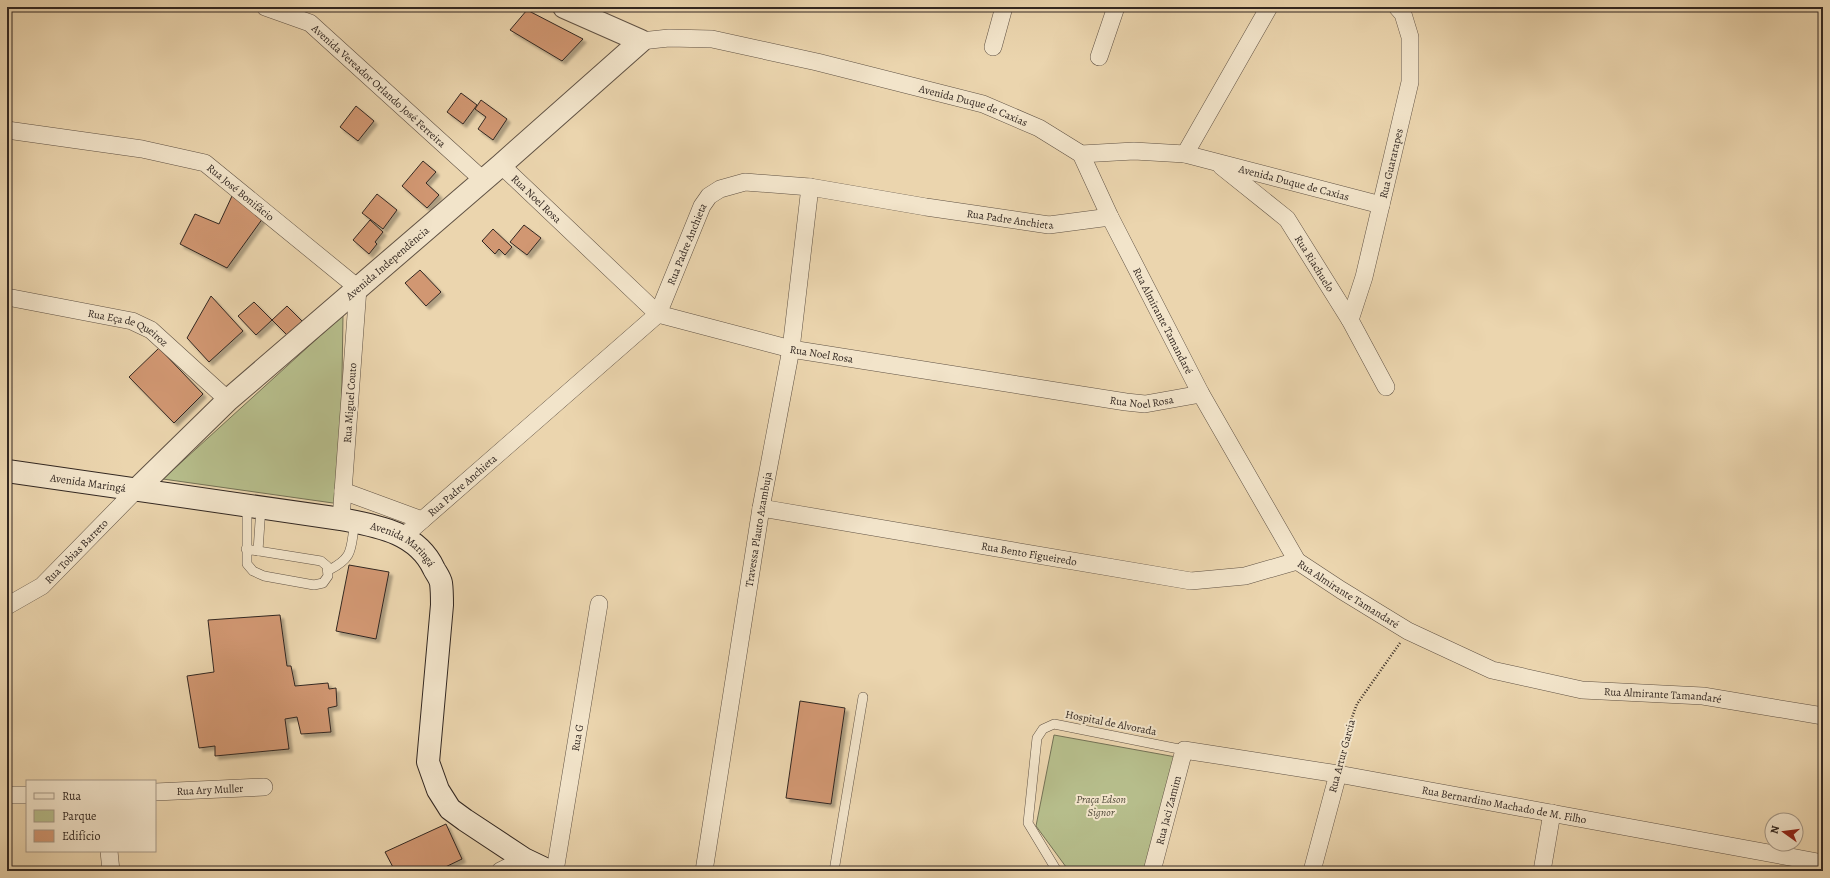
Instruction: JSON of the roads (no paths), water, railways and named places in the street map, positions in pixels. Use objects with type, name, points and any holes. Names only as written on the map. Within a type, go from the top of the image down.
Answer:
[{"type":"main road","name":"Avenida Duque de Caxias","points":[[564,7],[641,41]]},
{"type":"main road","name":"Avenida Independência","points":[[138,488],[228,400],[501,165],[641,41]]},
{"type":"main road","name":"Avenida Maringá","points":[[7,471],[138,488],[348,520],[378,526],[404,536],[420,548],[432,563],[441,583],[442,604],[428,762],[438,790],[450,809],[524,859],[549,871]]},
{"type":"street","name":"Avenida Vereador Orlando José Ferreira","points":[[265,7],[310,23],[483,180]]},
{"type":"street","points":[[993,47],[1004,7]]},
{"type":"street","points":[[1099,57],[1116,7]]},
{"type":"street","points":[[1184,154],[1269,7]]},
{"type":"street","name":"Rua Guararapes","points":[[1350,320],[1364,277],[1410,82],[1410,37],[1403,14],[1397,7]]},
{"type":"street","name":"Avenida Duque de Caxias","points":[[641,41],[669,38],[712,39],[817,62],[983,104],[1039,128],[1081,154],[1134,152],[1184,154],[1381,205]]},
{"type":"street","name":"Rua José Bonifácio","points":[[7,130],[142,149],[205,163],[358,288]]},
{"type":"street","name":"Rua Almirante Tamandaré","points":[[1081,154],[1110,217],[1202,394],[1297,561],[1408,631],[1492,670],[1582,690],[1703,696],[1823,716]]},
{"type":"street","name":"Rua Riachuelo","points":[[1217,162],[1287,219],[1350,320],[1386,387]]},
{"type":"street","name":"Rua Noel Rosa","points":[[501,165],[658,314],[791,349],[1126,402],[1145,404],[1202,394]]},
{"type":"street","name":"Rua Padre Anchieta","points":[[404,536],[658,314],[702,206],[709,196],[720,189],[745,182],[810,187],[926,207],[1049,225],[1110,217]]},
{"type":"street","name":"Travessa Plauto Azambuja","points":[[704,871],[761,508],[791,349],[810,187]]},
{"type":"street","name":"Rua Miguel Couto","points":[[348,520],[343,491],[358,288]]},
{"type":"street","name":"Rua Eça de Queiroz","points":[[7,297],[132,322],[151,330],[228,400]]},
{"type":"street","name":"Rua Tobias Barreto","points":[[7,606],[42,586],[138,488]]},
{"type":"street","points":[[343,491],[422,520]]},
{"type":"street","name":"Rua Bento Figueiredo","points":[[761,508],[1191,581],[1245,576],[1297,561]]},
{"type":"street","name":"Rua G","points":[[555,871],[599,604]]},
{"type":"street","name":"Rua Bernardino Machado de M. Filho","points":[[1184,750],[1338,774],[1823,863]]},
{"type":"street","name":"Rua Jaci Zamim","points":[[1152,871],[1184,750]]},
{"type":"street","name":"Rua Artur Garcia","points":[[1312,871],[1338,774]]},
{"type":"street","name":"Rua Ary Muller","points":[[156,792],[264,786]]},
{"type":"street","points":[[7,795],[26,795]]},
{"type":"street","points":[[1542,871],[1552,813]]},
{"type":"street","points":[[109,852],[111,871]]},
{"type":"street","points":[[500,871],[524,859]]},
{"type":"lane","points":[[246,549],[321,562],[327,566],[329,570],[328,576],[323,583],[314,585],[264,576],[253,571],[247,564],[246,549],[254,506]]},
{"type":"lane","points":[[254,506],[258,551]]},
{"type":"lane","points":[[329,570],[343,562],[348,557],[348,520]]},
{"type":"lane","points":[[834,871],[863,697]]},
{"type":"lane","name":"Hospital de Alvorada","points":[[1057,871],[1028,823],[1036,738],[1043,729],[1054,724],[1184,750]]},
{"type":"park label","name":"Praça Edson Signor","points":[[1101,805]]}]
